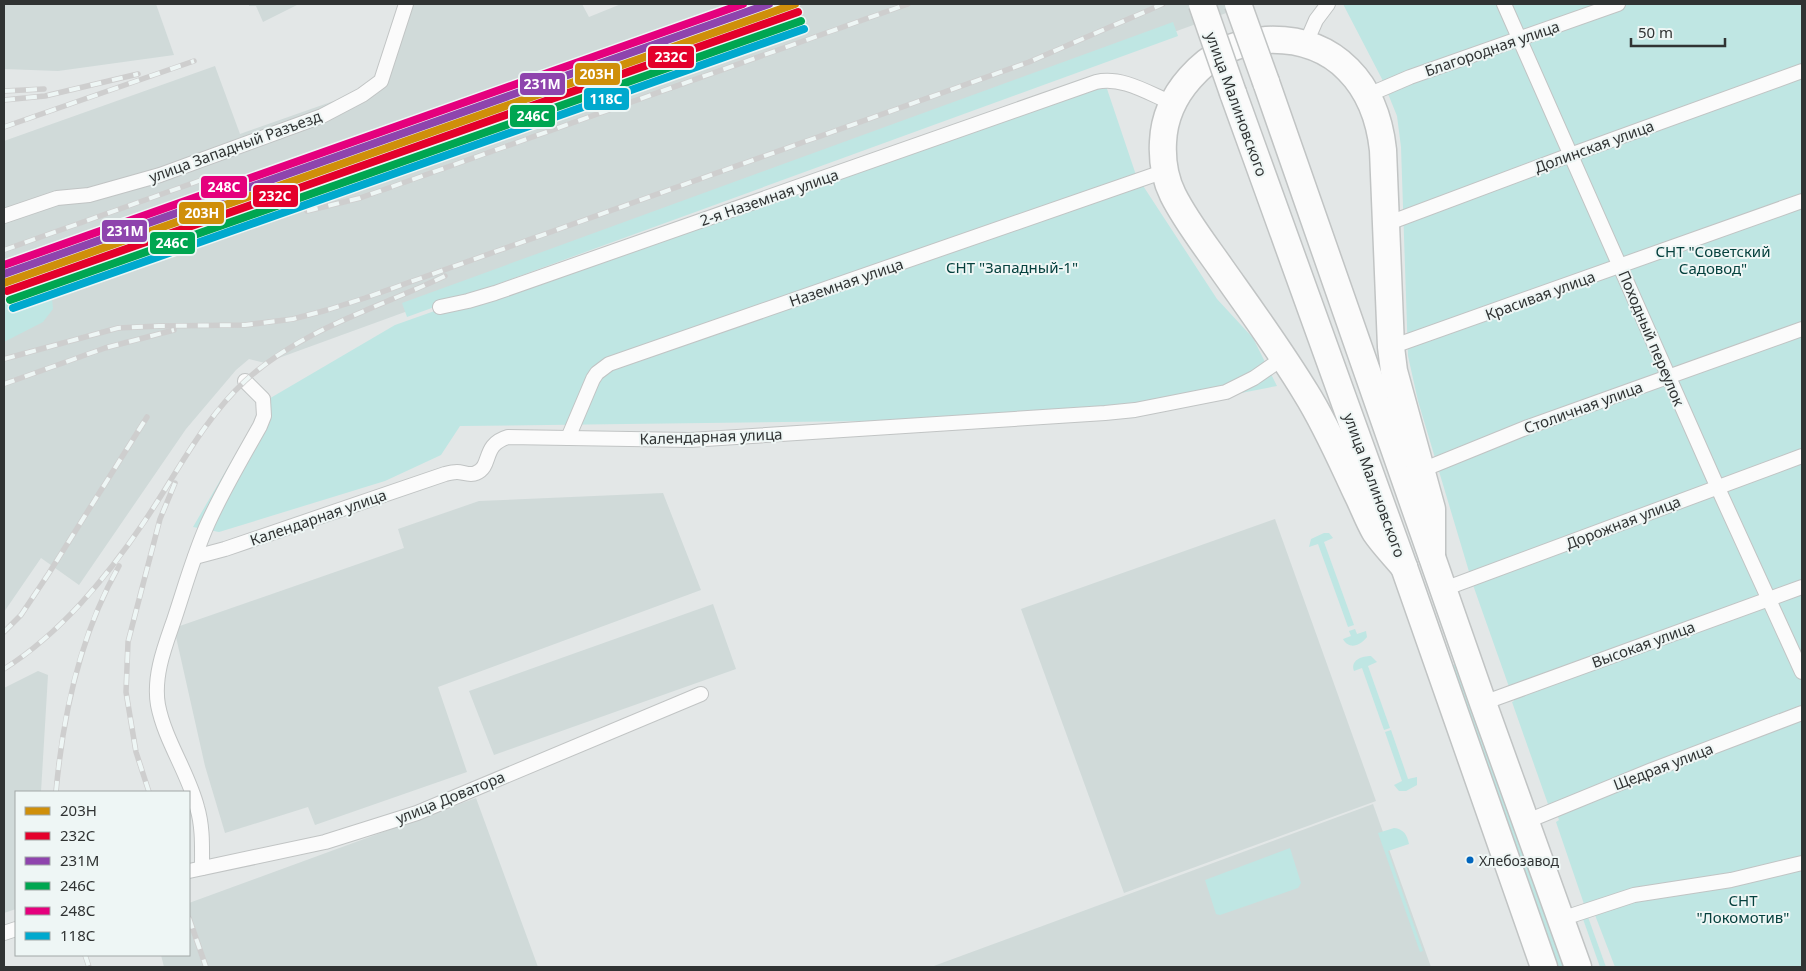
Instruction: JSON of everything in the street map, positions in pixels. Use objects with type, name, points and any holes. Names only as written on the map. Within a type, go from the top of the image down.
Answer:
[{"type":"highway","name":"улица Малиновского","points":[[1202,4],[1404,567],[1544,967]]},
{"type":"highway","name":"улица Малиновского","points":[[1238,4],[1483,703],[1578,967]]},
{"type":"highway","points":[[1404,567],[1374,530],[1325,427],[1307,394],[1179,207],[1168,183],[1165,171],[1163,140],[1172,104],[1194,73],[1222,51],[1239,44],[1256,41],[1289,40],[1322,50],[1337,60],[1353,76],[1368,95],[1376,114],[1381,131],[1391,347],[1394,371],[1422,470],[1433,517],[1432,556]]},
{"type":"street","name":"улица Западный Разъезд","points":[[4,216],[57,198],[89,194],[160,175],[330,112],[362,95],[381,81],[406,4]]},
{"type":"street","points":[[1306,44],[1316,20],[1328,4]]},
{"type":"street","name":"Походный переулок","points":[[1504,4],[1717,486],[1802,672]]},
{"type":"street","name":"Благородная улица","points":[[1368,95],[1410,77],[1618,4]]},
{"type":"street","name":"Долинская улица","points":[[1386,224],[1802,71]]},
{"type":"street","name":"2-я Наземная улица","points":[[440,307],[504,290],[1096,82],[1113,80],[1122,82],[1172,104]]},
{"type":"street","name":"Наземная улица","points":[[568,438],[593,379],[597,372],[608,364],[1165,171]]},
{"type":"street","name":"Красивая улица","points":[[1391,347],[1802,202]]},
{"type":"street","name":"Столичная улица","points":[[1422,470],[1528,427],[1802,329]]},
{"type":"street","name":"Календарная улица","points":[[195,556],[226,549],[445,474],[458,472],[475,474],[481,470],[487,460],[491,446],[498,440],[508,437],[690,440],[1023,417],[1105,414],[1226,392],[1254,378],[1283,358]]},
{"type":"street","points":[[195,869],[202,830],[197,806],[162,721],[158,702],[157,681],[166,644],[195,556],[208,524],[264,416],[263,399],[244,381]]},
{"type":"street","name":"Дорожная улица","points":[[1444,589],[1802,456]]},
{"type":"street","name":"Высокая улица","points":[[1483,703],[1802,587]]},
{"type":"street","name":"улица Доватора","points":[[195,869],[325,842],[417,813],[701,694]]},
{"type":"street","name":"Щедрая улица","points":[[1526,822],[1652,770],[1802,714]]},
{"type":"street","points":[[1561,919],[1634,895],[1721,882],[1802,863]]},
{"type":"shaded area","points":[[4,4],[156,4],[174,55],[58,71],[4,69]]},
{"type":"shaded area","points":[[249,4],[299,4],[263,22],[256,6],[249,6]]},
{"type":"shaded area","points":[[412,4],[582,4],[589,17],[621,4],[1251,4],[265,363],[249,359],[236,370],[186,429],[79,585],[41,558],[4,612],[4,141],[215,66],[240,134],[385,83]]},
{"type":"shaded area","points":[[663,493],[701,590],[438,687],[467,772],[315,825],[308,807],[225,833],[205,766],[174,628],[404,548],[398,529],[479,501]]},
{"type":"shaded area","points":[[1275,519],[1376,801],[1124,893],[1021,609]]},
{"type":"shaded area","points":[[713,604],[736,669],[494,755],[469,691]]},
{"type":"shaded area","points":[[38,671],[48,675],[41,791],[15,791],[15,909],[4,913],[4,688]]},
{"type":"shaded area","points":[[476,798],[538,967],[164,967],[161,956],[190,956],[190,903]]},
{"type":"shaded area","points":[[1373,804],[1431,967],[931,967]]},
{"type":"green space","points":[[1343,4],[1802,4],[1802,967],[1615,967],[1590,902],[1584,904],[1556,822],[1559,820],[1554,806],[1549,807],[1473,585],[1418,401],[1408,356],[1401,147],[1397,116],[1382,79]]},
{"type":"green space","points":[[1173,22],[1178,36],[407,317],[402,303]]},
{"type":"green space","name":"СНТ \"Западный-1\"","points":[[1102,74],[1136,175],[1217,299],[1253,338],[1277,386],[1113,418],[460,426],[441,455],[385,481],[219,532],[193,527],[267,400],[395,325]]},
{"type":"green space","points":[[32,291],[44,292],[52,298],[53,309],[43,322],[4,342],[4,299]]},
{"type":"green space","points":[[1324,533],[1329,533],[1333,538],[1324,542],[1354,625],[1348,627],[1318,544],[1309,547],[1311,539]]},
{"type":"green space","points":[[1355,629],[1357,634],[1366,631],[1367,637],[1355,646],[1348,645],[1343,639],[1351,636],[1349,631]]},
{"type":"green space","points":[[1371,656],[1377,662],[1368,666],[1390,728],[1384,730],[1362,668],[1354,671],[1353,667],[1358,659]]},
{"type":"green space","points":[[1458,663],[1566,967],[1555,967],[1449,667]]},
{"type":"green space","points":[[1391,730],[1408,779],[1417,777],[1417,785],[1406,791],[1399,791],[1394,785],[1402,781],[1385,732]]},
{"type":"green space","points":[[1394,828],[1405,833],[1409,844],[1388,851],[1423,951],[1420,952],[1378,833]]},
{"type":"green space","points":[[1290,848],[1301,883],[1298,888],[1220,915],[1216,914],[1205,880]]},
{"type":"green space","points":[[1588,917],[1606,967],[1600,967],[1583,919]]},
{"type":"railway","points":[[307,211],[360,198],[908,4]]},
{"type":"railway","points":[[4,359],[118,328],[245,325],[293,319],[327,310],[1029,62],[1163,4]]},
{"type":"railway","points":[[4,127],[194,61]]},
{"type":"railway","points":[[4,100],[45,96],[138,74]]},
{"type":"railway","points":[[4,91],[44,89]]},
{"type":"railway","points":[[4,250],[210,177]]},
{"type":"railway","points":[[4,669],[45,639],[98,584],[144,522],[190,449],[216,413],[245,381],[267,363],[315,334],[340,321],[445,276]]},
{"type":"railway","points":[[4,384],[105,348],[174,330]]},
{"type":"railway","points":[[4,632],[21,615],[49,573],[147,417]]},
{"type":"railway","points":[[149,791],[136,752],[126,692],[128,642],[160,519],[175,483]]},
{"type":"railway","points":[[56,791],[63,733],[76,675],[94,619],[105,592],[119,566]]},
{"type":"railway","points":[[190,921],[206,967]]},
{"type":"railway","points":[[85,956],[89,967]]},
{"type":"transit line","name":"248С","points":[[4,265],[743,4]]},
{"type":"transit line","name":"231М","points":[[4,274],[769,4]]},
{"type":"transit line","name":"203Н","points":[[4,283],[795,4]]},
{"type":"transit line","name":"232C","points":[[7,291],[798,12]]},
{"type":"transit line","name":"246С","points":[[10,300],[801,21]]},
{"type":"transit line","name":"118С","points":[[13,308],[804,29]]},
{"type":"place","name":"Хлебозавод","points":[[1470,860]]},
{"type":"park label","name":"СНТ \"Советский Садовод\"","points":[[1713,260]]},
{"type":"park label","name":"СНТ \"Локомотив\"","points":[[1743,908]]}]
